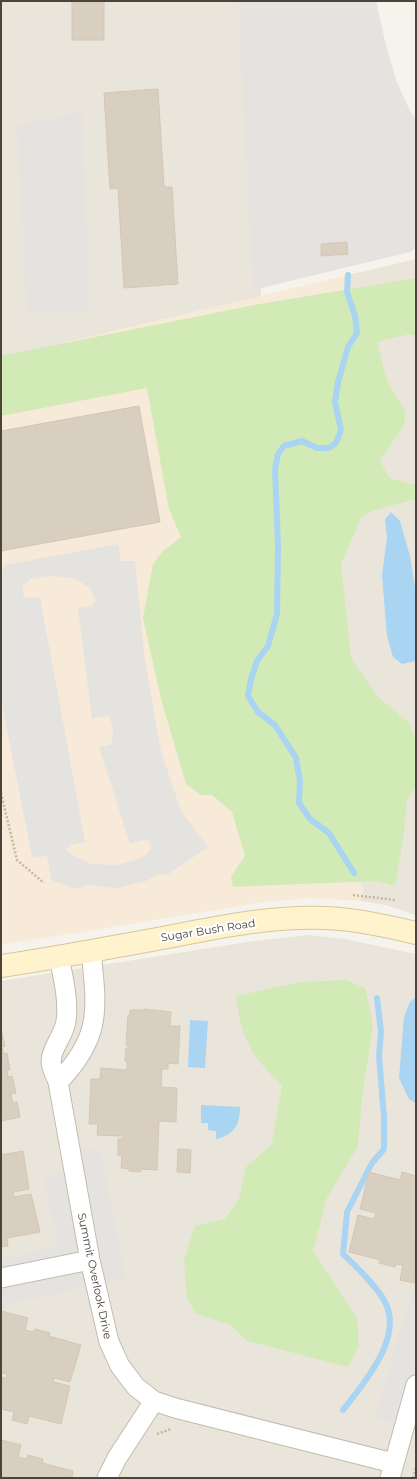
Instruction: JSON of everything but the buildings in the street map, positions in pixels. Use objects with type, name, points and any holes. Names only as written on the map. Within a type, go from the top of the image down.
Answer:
[{"type":"street","name":"Sugar Bush Road","points":[[1,966],[59,957],[218,927],[287,919],[324,918],[355,921],[416,933]]},
{"type":"street","points":[[58,1082],[74,1065],[94,1026],[96,1006],[91,951]]},
{"type":"street","name":"Summit Overlook Drive","points":[[59,957],[66,997],[66,1021],[54,1050],[51,1063],[58,1082],[90,1260],[109,1342],[120,1366],[136,1386],[154,1401],[392,1470]]},
{"type":"street","points":[[1,1278],[90,1260]]},
{"type":"street","points":[[392,1470],[416,1385]]},
{"type":"street","points":[[107,1478],[117,1458],[154,1401]]},
{"type":"path","points":[[1,793],[17,860],[44,883]]},
{"type":"path","points":[[353,895],[394,900]]},
{"type":"path","points":[[153,1436],[170,1428],[177,1430]]},
{"type":"path","points":[[413,1478],[416,1467]]},
{"type":"shaded area","points":[[1,1],[240,1],[261,296],[1,358]]},
{"type":"shaded area","points":[[238,1],[376,1],[396,80],[410,111],[416,119],[416,248],[410,252],[253,290]]},
{"type":"shaded area","points":[[82,111],[90,310],[27,314],[17,126]]},
{"type":"shaded area","points":[[416,259],[416,915],[385,905],[361,901],[363,890],[251,679],[347,292],[348,275]]},
{"type":"shaded area","points":[[348,275],[336,443],[342,852],[363,890],[361,901],[310,898],[257,903],[1,945],[1,358]]},
{"type":"shaded area","points":[[119,544],[120,561],[135,561],[145,661],[161,751],[181,811],[208,847],[167,875],[158,874],[146,881],[116,888],[88,885],[77,889],[51,880],[47,856],[32,857],[1,699],[1,580],[4,565]],"holes":[[[49,576],[74,578],[90,588],[96,601],[91,606],[78,608],[92,718],[109,716],[113,728],[112,744],[99,747],[130,844],[143,840],[149,841],[151,848],[147,854],[139,859],[116,865],[90,864],[66,850],[71,845],[85,842],[40,597],[26,598],[23,594],[23,585],[31,579]]]},
{"type":"shaded area","points":[[308,935],[345,939],[416,954],[416,1478],[1,1478],[1,981],[254,941]]},
{"type":"shaded area","points":[[100,1147],[126,1278],[6,1305],[1,1309],[1,1260],[58,1245],[43,1178],[60,1171],[79,1150]]},
{"type":"shaded area","points":[[416,1279],[416,1427],[375,1418]]},
{"type":"green space","points":[[416,278],[416,336],[410,334],[377,342],[387,381],[406,412],[403,427],[380,460],[389,478],[416,485],[416,499],[372,511],[361,518],[341,564],[351,658],[377,696],[408,722],[416,739],[416,787],[407,800],[404,833],[395,886],[376,881],[233,887],[231,876],[245,856],[232,812],[212,795],[201,795],[186,784],[161,699],[143,618],[153,564],[162,552],[181,537],[169,509],[147,388],[1,416],[1,356],[254,305]]},
{"type":"green space","points":[[346,980],[365,988],[373,1024],[362,1098],[358,1146],[327,1198],[313,1251],[357,1318],[359,1346],[348,1367],[247,1341],[231,1325],[196,1314],[187,1298],[184,1260],[195,1226],[225,1219],[239,1199],[246,1167],[272,1144],[282,1085],[262,1065],[249,1046],[241,1024],[236,996],[301,982]]},
{"type":"water","points":[[391,512],[400,521],[410,556],[416,594],[416,661],[402,664],[393,657],[387,636],[382,575],[387,538],[385,519]]},
{"type":"water","points":[[416,997],[416,1103],[409,1099],[399,1078],[404,1017],[410,1002]]},
{"type":"water","points":[[190,1020],[208,1021],[205,1068],[188,1067]]},
{"type":"water","points":[[201,1105],[240,1107],[239,1119],[232,1132],[216,1139],[216,1131],[208,1130],[208,1123],[201,1123]]},
{"type":"waterway","points":[[348,275],[347,292],[355,316],[357,333],[348,347],[338,382],[335,402],[341,430],[336,443],[329,448],[317,448],[302,441],[284,446],[278,454],[275,469],[278,545],[277,614],[268,646],[257,661],[251,679],[248,696],[258,712],[275,725],[296,758],[300,781],[299,803],[310,819],[329,833],[354,873]]},
{"type":"waterway","points":[[343,1410],[379,1360],[389,1330],[389,1316],[382,1296],[354,1264],[343,1254],[347,1212],[372,1163],[384,1149],[384,1117],[379,1055],[381,1032],[377,998]]}]
